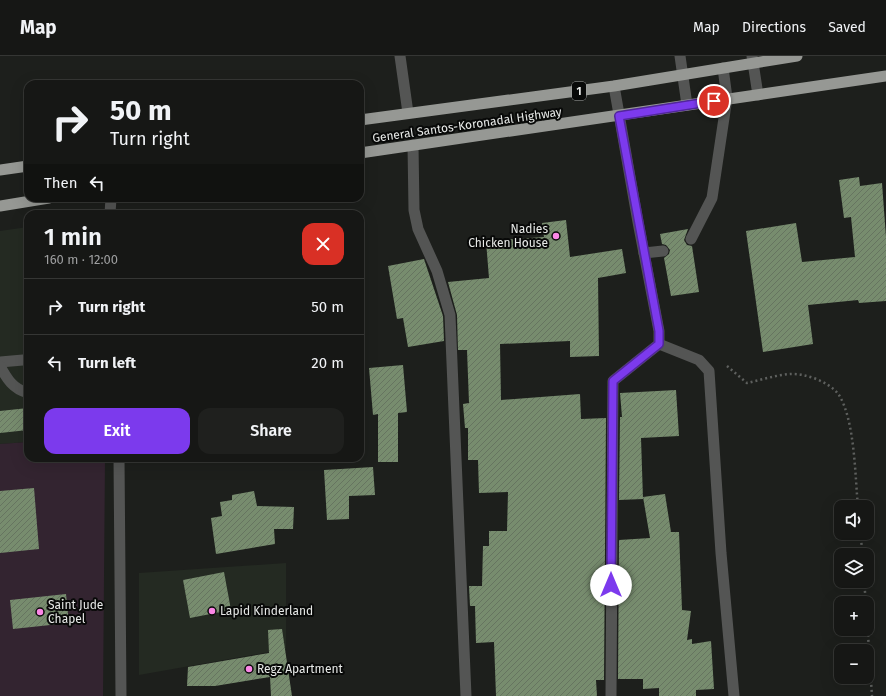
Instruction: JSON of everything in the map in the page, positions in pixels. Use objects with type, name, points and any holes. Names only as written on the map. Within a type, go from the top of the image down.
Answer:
[{"type":"highway","name":"General Santos-Koronadal Highway","points":[[364,119],[614,86],[723,68],[753,60],[797,56]]},
{"type":"highway","name":"General Santos-Koronadal Highway","points":[[364,152],[619,116],[727,98],[758,95],[886,76]]},
{"type":"highway","points":[[0,170],[24,167]]},
{"type":"highway","points":[[0,206],[24,202]]},
{"type":"street","points":[[400,56],[408,113]]},
{"type":"street","points":[[680,56],[687,105]]},
{"type":"street","points":[[753,60],[758,95]]},
{"type":"street","points":[[691,239],[712,198],[727,98],[723,68]]},
{"type":"street","points":[[614,86],[659,331],[659,344]]},
{"type":"street","points":[[413,145],[414,210],[425,247],[437,272],[450,315],[466,696]]},
{"type":"street","points":[[644,253],[663,251]]},
{"type":"street","points":[[611,696],[613,381],[659,344]]},
{"type":"street","points":[[659,344],[699,360],[709,371],[721,553],[734,696]]},
{"type":"street","points":[[0,362],[23,360]]},
{"type":"street","points":[[0,366],[8,380],[19,390],[24,392]]},
{"type":"street","points":[[118,462],[121,696]]},
{"type":"path","points":[[726,365],[733,369],[747,383],[789,374],[808,376],[823,382],[838,394],[846,412],[850,432],[857,500]]},
{"type":"path","points":[[868,636],[872,696]]},
{"type":"shaded area","points":[[24,228],[24,442],[0,444],[0,231]]},
{"type":"shaded area","points":[[24,442],[24,462],[105,462],[103,696],[0,696],[0,444]]},
{"type":"shaded area","name":"Lapid Kinderland","points":[[286,563],[286,649],[139,675],[139,573]]},
{"type":"building","points":[[859,177],[860,186],[882,183],[886,237],[886,301],[859,303],[858,300],[808,305],[813,344],[763,352],[746,231],[796,223],[802,262],[855,257],[851,217],[844,218],[839,180]]},
{"type":"building","points":[[566,220],[570,257],[622,249],[626,273],[598,278],[599,356],[570,357],[570,341],[500,344],[501,400],[580,394],[581,419],[606,418],[604,680],[596,680],[597,696],[496,696],[494,642],[476,643],[475,606],[470,606],[469,586],[482,586],[483,546],[489,546],[489,531],[507,531],[508,492],[479,493],[478,460],[468,460],[468,428],[465,428],[463,404],[469,403],[467,350],[458,350],[457,315],[448,282],[489,278],[486,241],[544,237],[542,223]]},
{"type":"building","points":[[688,229],[684,240],[687,245],[692,246],[699,292],[671,296],[664,258],[669,254],[670,250],[666,245],[662,244],[660,234]]},
{"type":"building","points":[[424,259],[443,316],[444,341],[408,347],[403,318],[397,319],[388,266]]},
{"type":"building","points":[[403,365],[407,412],[398,413],[398,462],[378,462],[378,414],[373,415],[369,368]]},
{"type":"building","points":[[676,390],[679,436],[641,438],[643,499],[619,500],[620,417],[622,417],[620,393]]},
{"type":"building","points":[[24,408],[24,430],[0,433],[0,411]]},
{"type":"building","points":[[373,467],[375,495],[349,496],[349,519],[327,520],[324,470]]},
{"type":"building","points":[[34,488],[39,549],[0,553],[0,491]]},
{"type":"building","points":[[254,491],[257,506],[294,507],[293,529],[274,529],[275,544],[216,554],[211,518],[222,516],[220,502],[232,500],[232,495]]},
{"type":"building","points":[[665,494],[671,532],[679,532],[682,610],[691,611],[687,640],[692,639],[692,644],[711,641],[714,689],[696,690],[696,696],[659,696],[659,688],[643,689],[643,679],[618,679],[619,540],[650,538],[643,497]]},
{"type":"building","points":[[224,572],[231,610],[190,618],[183,580]]},
{"type":"building","name":"Saint Jude Chapel","points":[[66,594],[69,623],[13,629],[10,600]]},
{"type":"building","points":[[282,629],[292,696],[271,696],[270,677],[215,686],[187,686],[188,667],[269,653],[268,630]]},
{"type":"place","name":"Nadies Chicken House","points":[[556,236]]},
{"type":"place","name":"Lapid Kinderland","points":[[212,611]]},
{"type":"place","name":"Saint Jude Chapel","points":[[40,612]]},
{"type":"place","name":"Regz Apartment","points":[[249,669]]},
{"type":"route","points":[[611,585],[613,381],[659,344],[659,331],[619,116],[714,101]]}]
